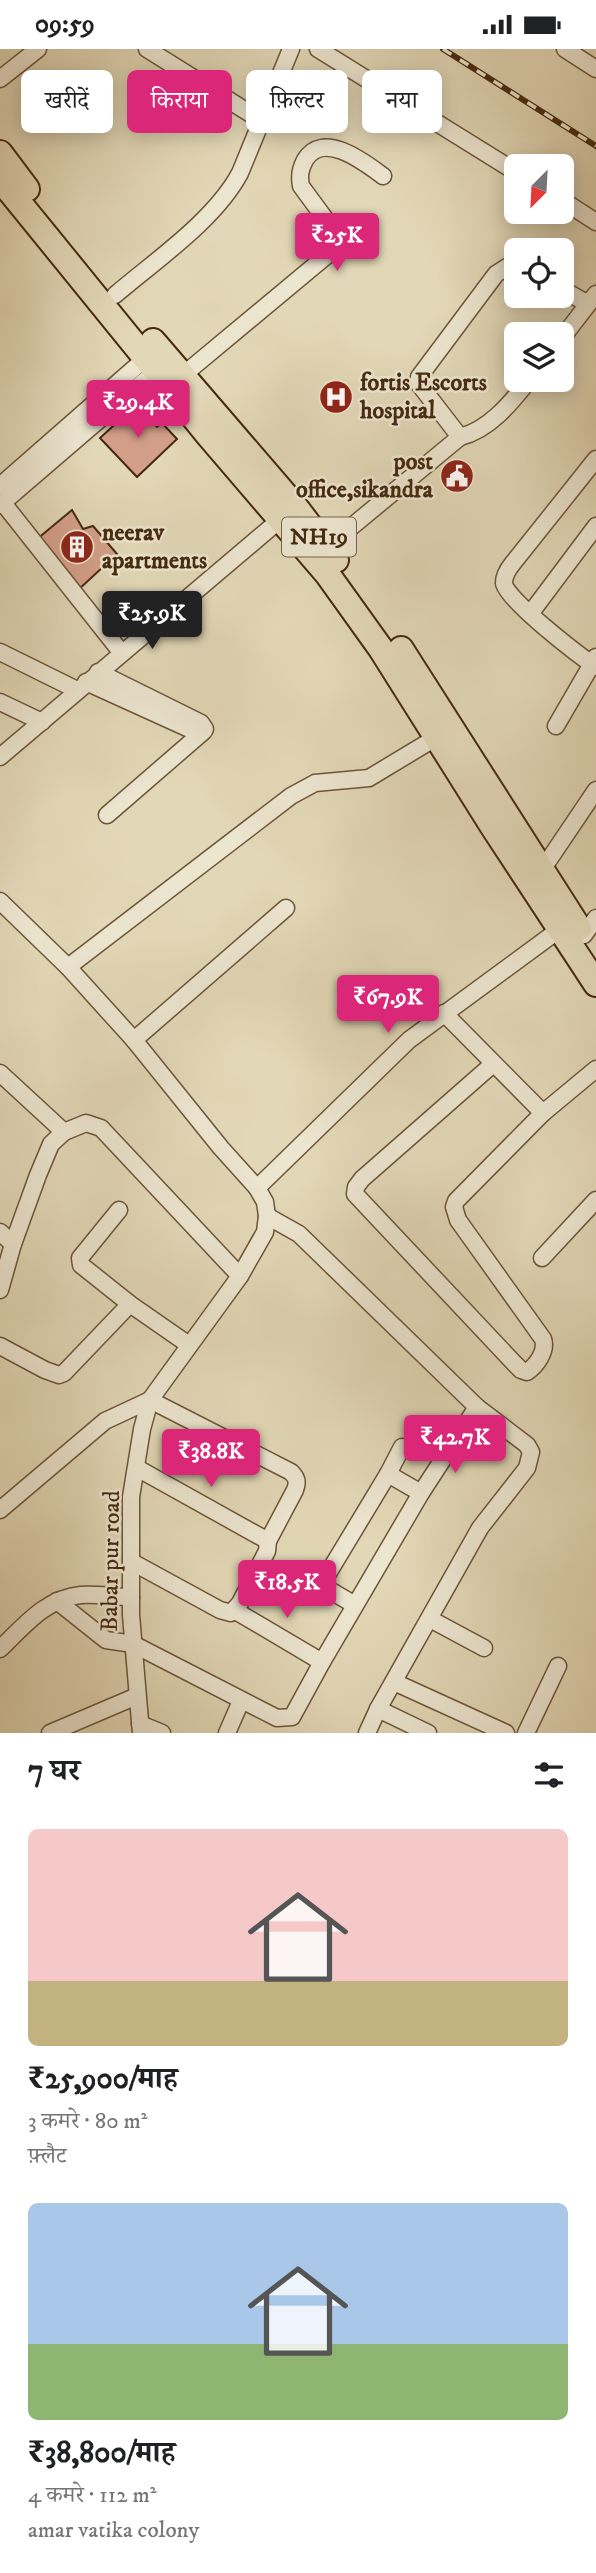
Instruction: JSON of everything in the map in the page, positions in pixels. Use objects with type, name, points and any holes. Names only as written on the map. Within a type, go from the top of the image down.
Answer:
[{"type":"highway","name":"NH19","points":[[0,153],[182,376],[327,547],[408,660],[542,870],[592,936]]},
{"type":"highway","name":"NH19","points":[[0,179],[208,435],[282,518],[328,575],[381,649],[596,984]]},
{"type":"street","points":[[0,79],[38,49]]},
{"type":"street","points":[[147,49],[246,111]]},
{"type":"street","points":[[282,70],[290,49]]},
{"type":"street","points":[[318,49],[504,165]]},
{"type":"street","points":[[565,49],[596,69]]},
{"type":"street","points":[[115,295],[215,209],[230,191],[257,133]]},
{"type":"street","points":[[182,376],[337,247],[337,235],[301,187],[301,166],[309,154],[317,147],[327,147],[360,160],[383,176]]},
{"type":"street","points":[[574,208],[596,222]]},
{"type":"street","points":[[460,437],[419,384],[419,377],[496,274],[504,269]]},
{"type":"street","points":[[574,293],[592,299],[574,322]]},
{"type":"street","points":[[0,486],[151,364]]},
{"type":"street","points":[[121,652],[1,504],[151,364]]},
{"type":"street","points":[[327,547],[460,437],[475,433],[487,424],[518,392]]},
{"type":"street","points":[[556,726],[595,663],[530,614],[506,591],[504,583],[506,573],[596,459]]},
{"type":"street","points":[[0,757],[282,518]]},
{"type":"street","points":[[530,614],[596,526]]},
{"type":"street","points":[[0,652],[87,681],[194,731],[204,731],[107,815]]},
{"type":"street","points":[[0,702],[42,722]]},
{"type":"street","points":[[68,967],[291,796],[315,783],[369,778],[437,737]]},
{"type":"street","points":[[542,870],[596,790]]},
{"type":"street","points":[[0,901],[68,967],[134,1040],[221,1148],[257,1188],[265,1202],[267,1216],[299,1234],[477,1407],[527,1445],[531,1452],[527,1468],[480,1528],[378,1709],[368,1733]]},
{"type":"street","points":[[134,1040],[286,908]]},
{"type":"street","points":[[257,1188],[409,1040],[560,929]]},
{"type":"street","points":[[444,1013],[543,1113]]},
{"type":"street","points":[[493,1064],[362,1179],[356,1187],[355,1195],[514,1363],[527,1372],[534,1368],[544,1350],[543,1339],[458,1220],[454,1206],[543,1113],[596,1069]]},
{"type":"street","points":[[2,1078],[64,1132]]},
{"type":"street","points":[[0,1290],[13,1244],[48,1150],[64,1132],[86,1123],[102,1128],[240,1276]]},
{"type":"street","points":[[542,1258],[596,1200]]},
{"type":"street","points":[[119,1210],[80,1262],[83,1269],[189,1346]]},
{"type":"street","name":"Babar pur road","points":[[141,1728],[133,1644],[131,1497],[142,1429],[150,1400],[240,1276],[265,1232],[267,1216]]},
{"type":"street","points":[[0,1232],[13,1244]]},
{"type":"street","points":[[0,1346],[59,1375],[64,1373],[130,1304]]},
{"type":"street","points":[[0,1510],[105,1421],[150,1400],[296,1477],[297,1483],[268,1541],[267,1551],[234,1611]]},
{"type":"street","points":[[57,1601],[106,1640],[133,1644],[277,1719],[292,1717],[421,1493],[477,1407]]},
{"type":"street","points":[[321,1585],[402,1447]]},
{"type":"street","points":[[137,1468],[268,1541]]},
{"type":"street","points":[[388,1474],[421,1493]]},
{"type":"street","points":[[132,1562],[220,1610],[231,1613],[234,1611],[322,1662]]},
{"type":"street","points":[[297,1571],[355,1605]]},
{"type":"street","points":[[0,1649],[40,1611],[57,1601],[82,1595],[131,1597]]},
{"type":"street","points":[[430,1619],[484,1648]]},
{"type":"street","points":[[526,1733],[558,1666]]},
{"type":"street","points":[[394,1682],[506,1733]]},
{"type":"street","points":[[50,1733],[137,1696]]},
{"type":"street","points":[[227,1733],[241,1701]]},
{"type":"street","points":[[378,1709],[428,1733]]},
{"type":"street","points":[[141,1728],[162,1733]]},
{"type":"building","points":[[136,405],[157,427],[162,423],[177,439],[137,477],[100,438]]},
{"type":"building","name":"neerav apartments","points":[[72,510],[83,529],[93,526],[117,554],[77,591],[36,540]]},
{"type":"railway","points":[[443,49],[596,146]]},
{"type":"place","name":"fortis Escorts hospital","points":[[336,397]]},
{"type":"place","name":"post office,sikandra","points":[[457,476]]},
{"type":"place","name":"neerav apartments","points":[[77,547]]}]
